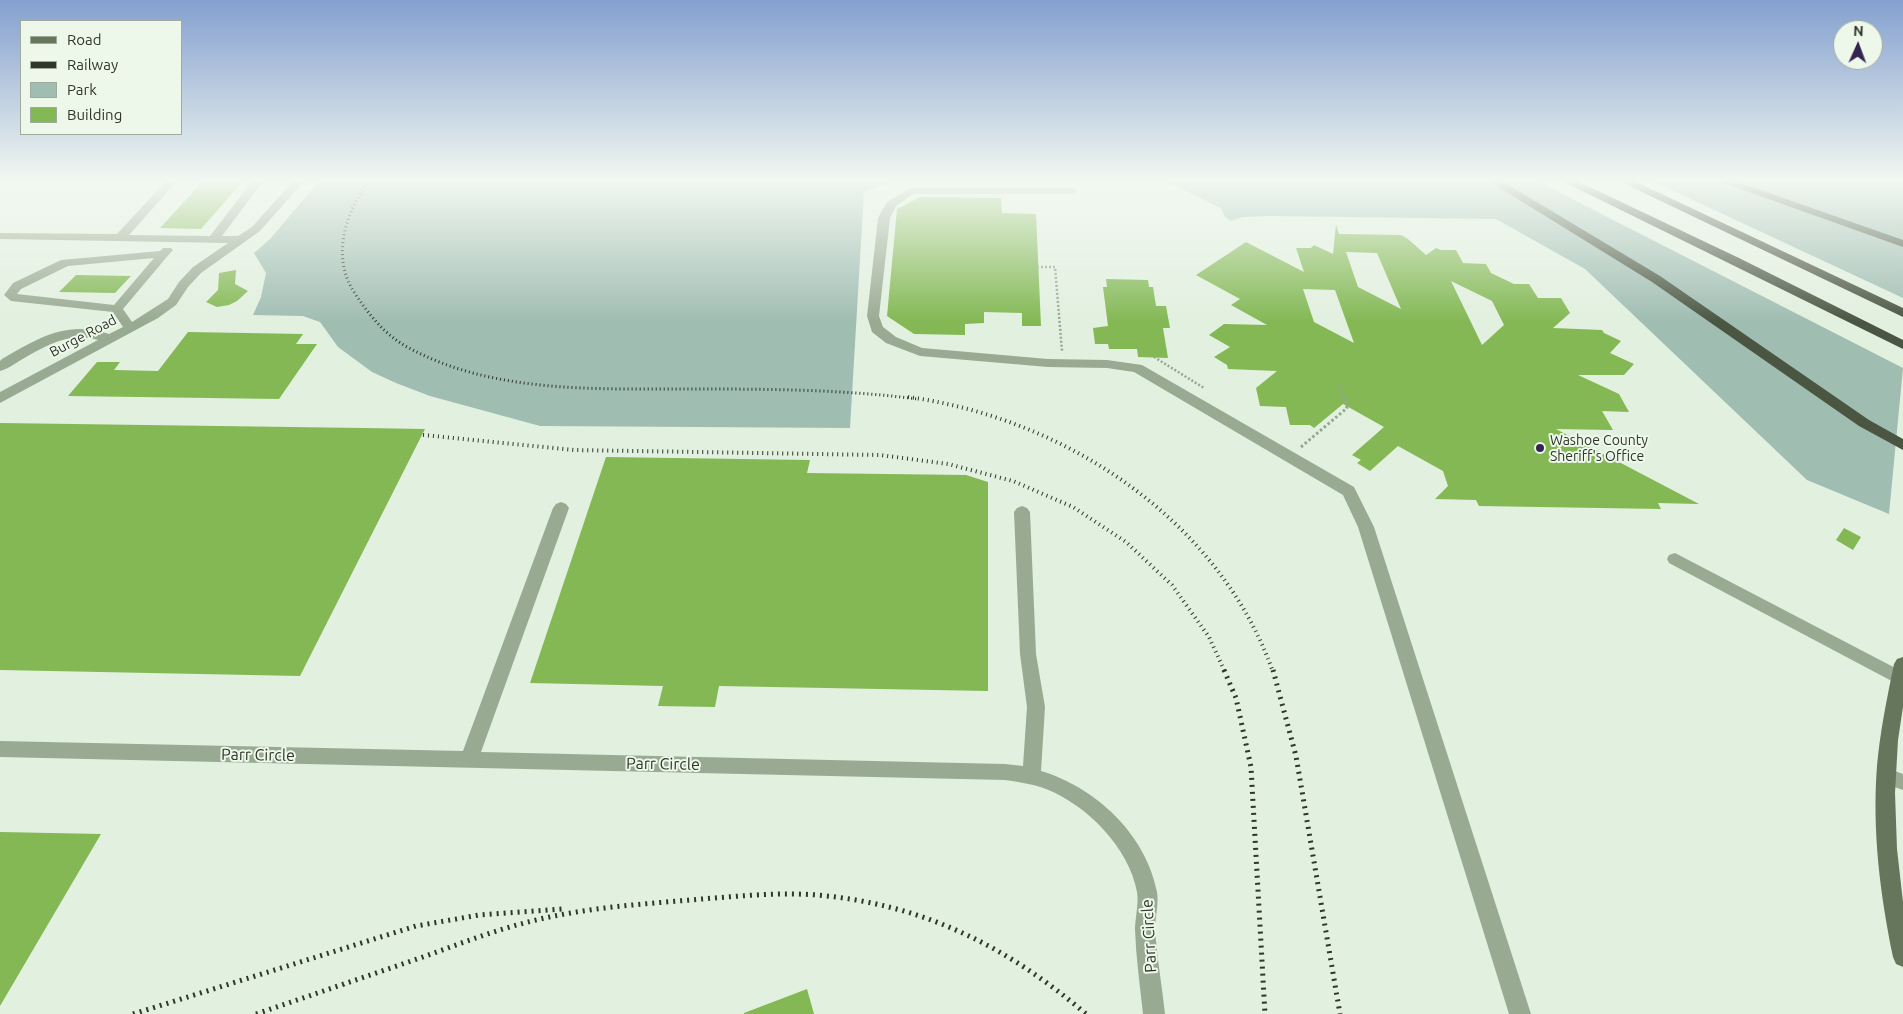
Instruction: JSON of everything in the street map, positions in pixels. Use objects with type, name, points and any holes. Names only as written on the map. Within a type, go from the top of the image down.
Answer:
[{"type":"highway","points":[[1570,227],[1656,279],[1864,423],[1903,445]]},
{"type":"highway","points":[[1664,227],[1903,345]]},
{"type":"highway","points":[[1725,227],[1903,313]]},
{"type":"highway","points":[[1855,227],[1903,244]]},
{"type":"main road","points":[[1902,674],[1889,741],[1895,779],[1886,806],[1889,869],[1903,957]]},
{"type":"street","points":[[120,238],[130,227]]},
{"type":"street","points":[[213,240],[223,227]]},
{"type":"street","name":"Burge Road","points":[[0,398],[154,315],[178,296],[183,285],[197,270],[258,227]]},
{"type":"street","points":[[883,227],[873,316],[877,329],[891,340],[920,352],[1048,363],[1107,364],[1137,368],[1349,491],[1366,527],[1520,1014]]},
{"type":"street","points":[[0,236],[241,240]]},
{"type":"street","points":[[117,309],[176,239]]},
{"type":"street","points":[[130,328],[117,309],[15,298],[10,295],[18,286],[65,263],[163,254]]},
{"type":"street","points":[[0,367],[37,346],[74,332],[93,333],[110,339]]},
{"type":"street","points":[[469,760],[561,508]]},
{"type":"street","points":[[1022,512],[1028,654],[1036,707],[1031,776]]},
{"type":"street","points":[[1675,559],[1902,674]]},
{"type":"street","name":"Parr Circle","points":[[0,749],[1004,772],[1031,776],[1056,784],[1081,798],[1103,815],[1123,838],[1137,864],[1147,894],[1145,919],[1154,1014]]},
{"type":"path","points":[[1037,267],[1055,267],[1062,352]]},
{"type":"path","points":[[1154,358],[1212,392]]},
{"type":"path","points":[[1294,442],[1302,447],[1347,408],[1339,383]]},
{"type":"green space","points":[[280,227],[862,227],[850,428],[540,426],[430,396],[372,372],[338,347],[320,322],[303,316],[253,315],[261,297],[266,273],[254,253]]},
{"type":"green space","points":[[1511,227],[1628,227],[1903,368],[1889,514],[1807,480],[1585,269]]},
{"type":"green space","points":[[1751,227],[1903,227],[1903,298]]},
{"type":"building","points":[[161,227],[202,227],[201,229]]},
{"type":"building","points":[[895,227],[1037,227],[1041,326],[1022,326],[1022,313],[984,312],[984,323],[965,324],[965,335],[914,334],[887,316]]},
{"type":"building","points":[[1336,227],[1339,234],[1401,235],[1426,255],[1436,248],[1456,250],[1463,263],[1486,264],[1491,273],[1514,284],[1529,284],[1538,298],[1561,298],[1570,313],[1553,328],[1602,330],[1604,333],[1621,341],[1610,353],[1634,364],[1624,375],[1578,375],[1619,394],[1629,412],[1602,411],[1613,430],[1556,429],[1699,504],[1658,503],[1661,509],[1479,506],[1476,500],[1435,499],[1448,486],[1443,471],[1398,446],[1370,471],[1357,463],[1361,460],[1352,455],[1384,427],[1343,404],[1314,428],[1310,425],[1290,425],[1286,407],[1260,406],[1256,388],[1277,371],[1228,369],[1227,365],[1214,357],[1230,347],[1209,335],[1224,324],[1267,325],[1231,305],[1240,299],[1196,275],[1246,242],[1304,272],[1296,248],[1311,248],[1314,245],[1333,254]],"holes":[[[1346,252],[1377,253],[1401,309],[1358,287]],[[1451,281],[1492,301],[1504,325],[1482,345]],[[1303,289],[1335,290],[1354,343],[1314,322]]]},
{"type":"building","points":[[236,270],[235,284],[248,291],[237,301],[229,305],[217,307],[206,302],[218,290],[219,273]]},
{"type":"building","points":[[76,275],[131,276],[115,293],[59,292]]},
{"type":"building","points":[[1106,279],[1148,280],[1149,287],[1153,287],[1156,306],[1166,306],[1170,328],[1163,328],[1168,358],[1138,357],[1137,349],[1109,349],[1108,344],[1095,344],[1093,328],[1108,326],[1103,287],[1107,287]]},
{"type":"building","points":[[188,332],[303,334],[296,344],[317,344],[279,399],[68,396],[97,362],[120,362],[114,370],[158,371]]},
{"type":"building","points":[[0,423],[425,429],[300,676],[0,670]]},
{"type":"building","points":[[606,457],[810,460],[807,473],[966,475],[988,482],[988,691],[719,686],[715,707],[658,706],[663,686],[530,683]]},
{"type":"building","points":[[1844,528],[1861,537],[1853,550],[1836,540]]},
{"type":"building","points":[[0,832],[101,834],[0,1006]]},
{"type":"building","points":[[807,989],[814,1014],[744,1014],[744,1013]]},
{"type":"railway","points":[[346,227],[342,251],[348,281],[356,295],[379,325],[393,338],[409,348],[441,363],[474,373],[509,381],[580,388],[802,390],[860,393],[917,399]]},
{"type":"railway","points":[[908,397],[966,409],[1023,427],[1078,453],[1129,485],[1175,523],[1215,567],[1248,617],[1273,672]]},
{"type":"railway","points":[[423,435],[574,450],[880,455],[948,464],[1013,481],[1073,507],[1126,542],[1172,585],[1209,637],[1225,672]]},
{"type":"railway","points":[[1224,670],[1236,698],[1251,767],[1265,1014]]},
{"type":"railway","points":[[1273,670],[1296,756],[1340,1014]]},
{"type":"railway","points":[[256,1014],[491,933],[553,916],[638,904],[788,894],[817,895],[855,900],[892,908],[961,932],[1025,968],[1086,1014]]},
{"type":"railway","points":[[133,1014],[416,926],[479,915],[563,909]]},
{"type":"place","name":"Washoe County Sheriff's Office","points":[[1540,448]]}]
